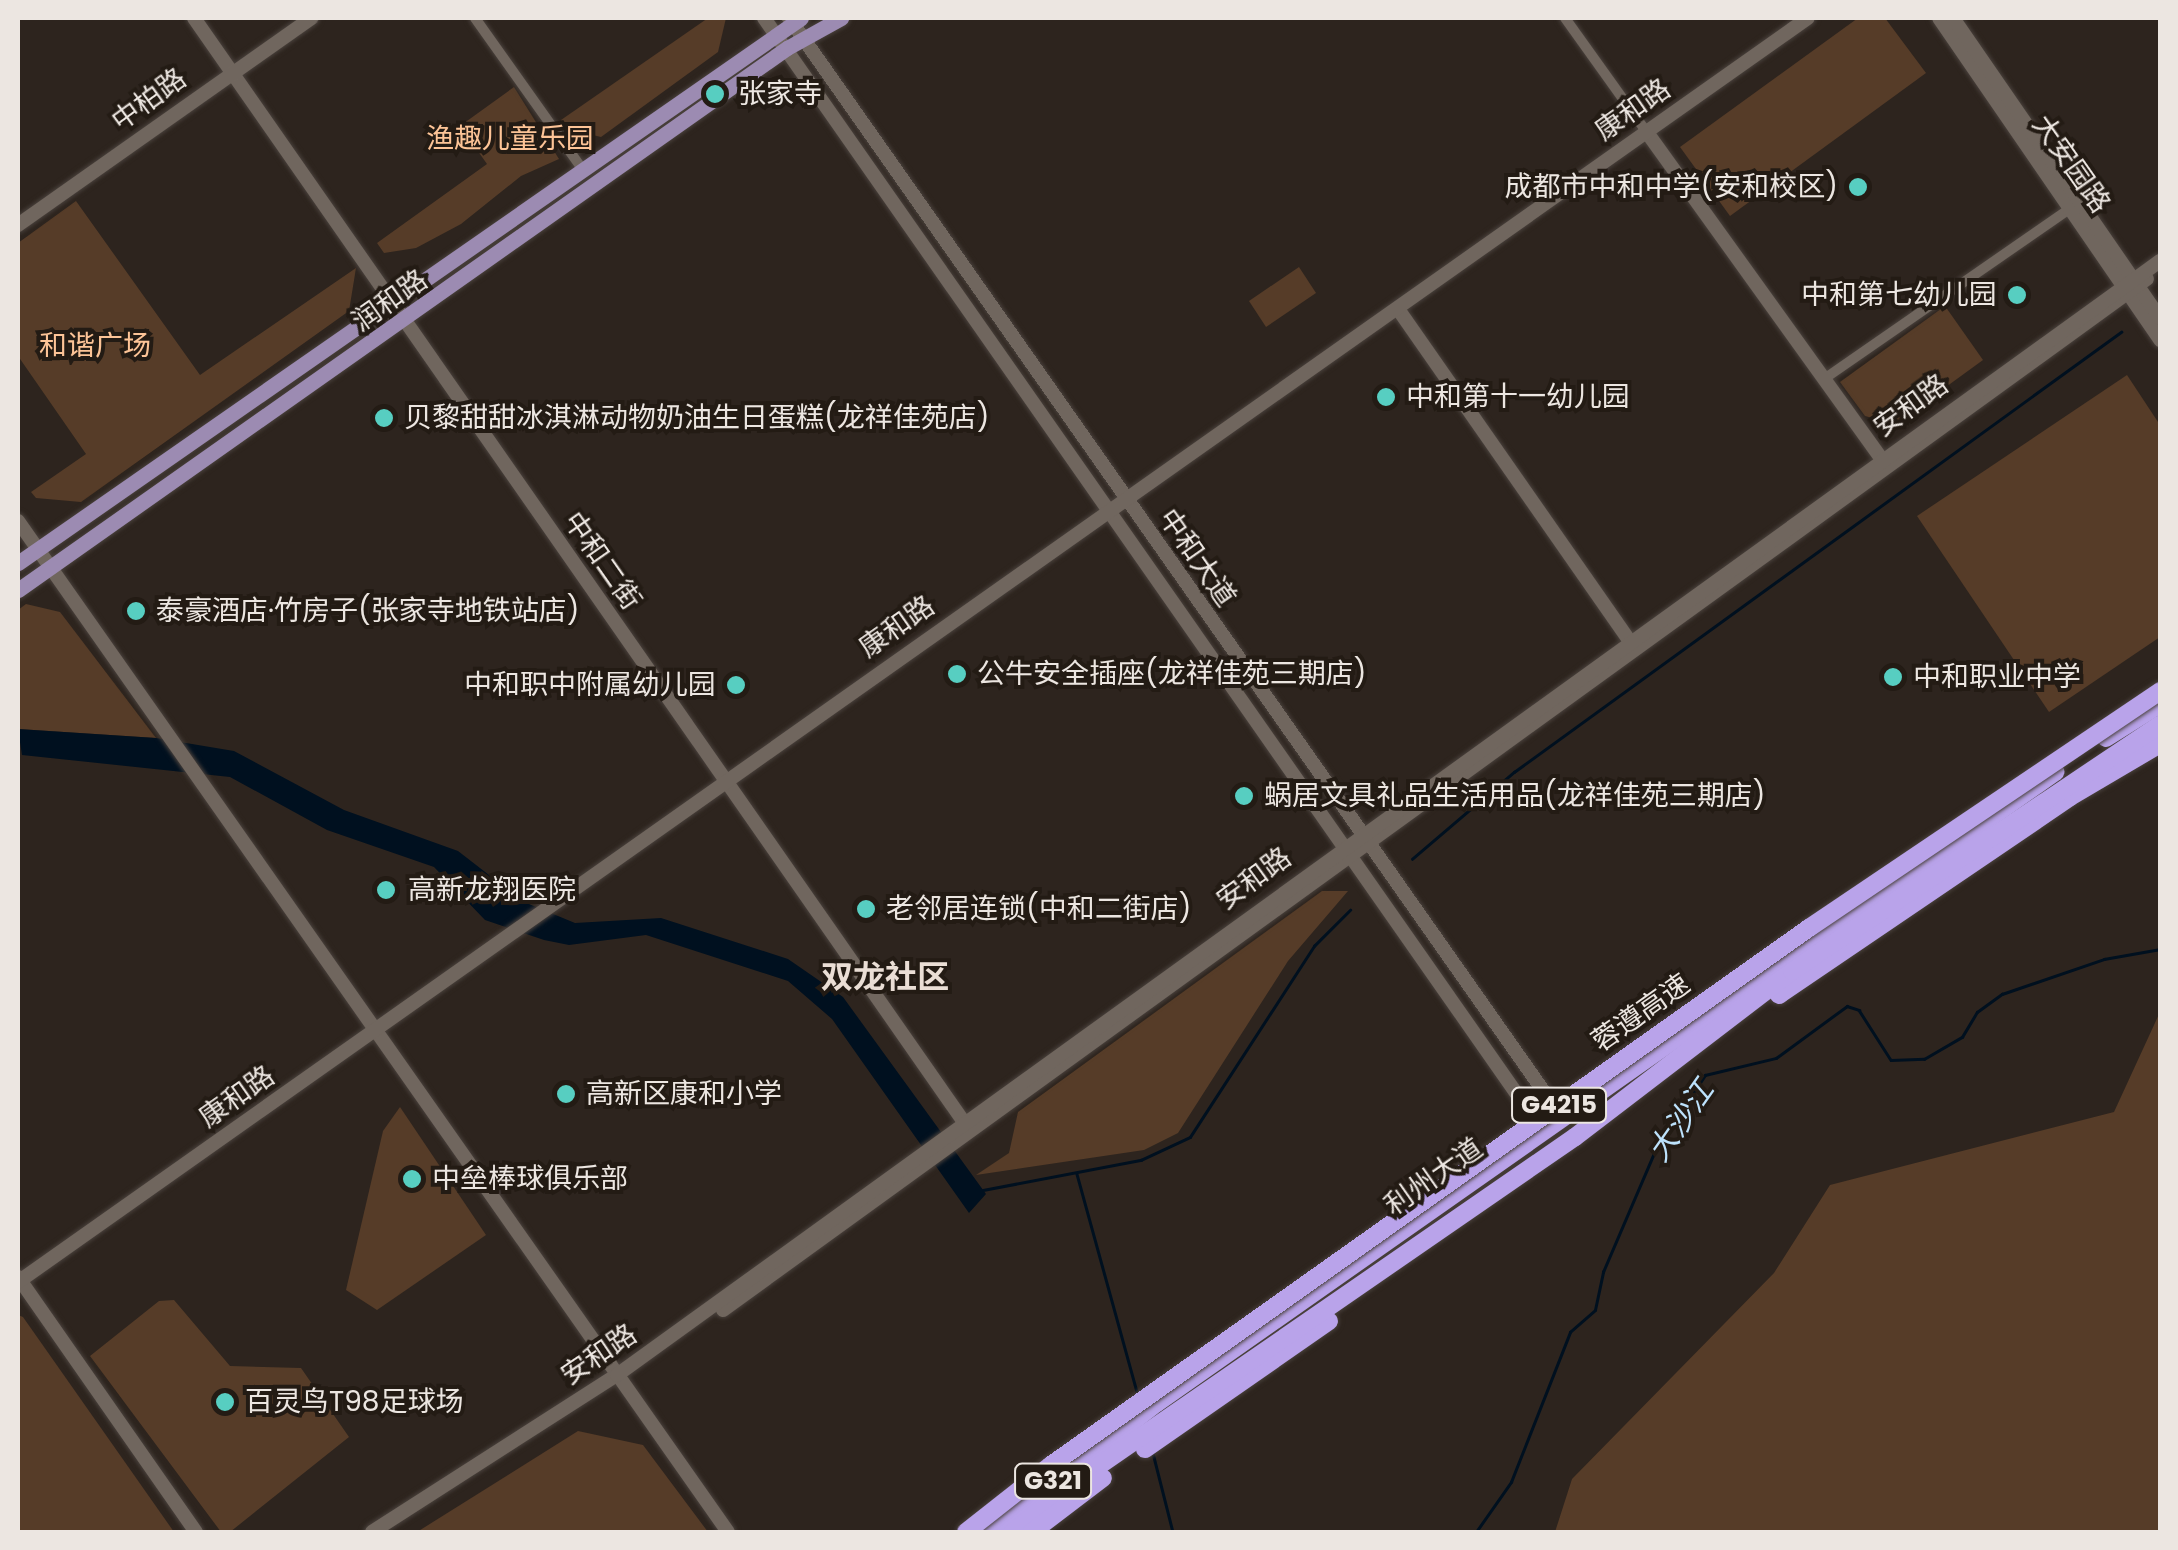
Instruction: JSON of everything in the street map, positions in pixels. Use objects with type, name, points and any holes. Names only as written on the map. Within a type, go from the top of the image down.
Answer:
[{"type":"highway","name":"蓉遵高速","points":[[966,1532],[1067,1454],[1809,928],[2160,691]]},
{"type":"highway","name":"利州大道","points":[[991,1532],[1564,1120],[2160,704]]},
{"type":"highway","name":"利州大道","points":[[1163,1410],[1575,1137],[1807,960],[2160,725]]},
{"type":"highway","name":"G4215","points":[[1032,1532],[1778,995],[2070,797],[2160,744]]},
{"type":"highway","name":"利州大道","points":[[1013,1532],[1122,1440]]},
{"type":"main road","name":"润和路","points":[[18,590],[408,319],[787,48],[841,18]]},
{"type":"main road","name":"润和路","points":[[18,563],[397,303],[794,19]]},
{"type":"street","name":"中和二街","points":[[194,18],[236,69]]},
{"type":"street","name":"中和二街","points":[[205,18],[408,319],[971,1124]]},
{"type":"street","name":"中柏路","points":[[18,224],[310,18]]},
{"type":"street","points":[[475,18],[584,170]]},
{"type":"street","name":"中和大道","points":[[764,18],[1545,1134]]},
{"type":"street","points":[[1565,18],[1884,463]]},
{"type":"street","name":"康和路","points":[[18,1280],[1808,18]]},
{"type":"street","name":"大安园路","points":[[1939,18],[2071,208],[2130,285],[2160,340]]},
{"type":"street","points":[[1953,18],[2130,285],[2160,318]]},
{"type":"street","name":"中和大道","points":[[794,19],[803,38],[1124,498],[1564,1120]]},
{"type":"street","points":[[1824,379],[2071,208]]},
{"type":"street","name":"安和路","points":[[388,1532],[620,1378],[2160,261]]},
{"type":"street","name":"安和路","points":[[2130,285],[2160,270]]},
{"type":"street","points":[[1398,309],[1632,645]]},
{"type":"street","points":[[18,520],[728,1532]]},
{"type":"street","points":[[18,1280],[196,1532]]},
{"type":"street","name":"安和路","points":[[372,1532],[620,1378]]},
{"type":"green space","points":[[708,18],[726,18],[718,52],[601,137],[568,129],[561,120]]},
{"type":"green space","points":[[1858,18],[1885,18],[1926,73],[1730,216],[1680,147]]},
{"type":"green space","name":"渔趣儿童乐园","points":[[514,87],[559,159],[521,176],[461,224],[416,248],[384,253],[377,243],[487,164],[460,126]]},
{"type":"green space","name":"和谐广场","points":[[76,201],[200,375],[356,268],[349,311],[81,502],[36,498],[31,492],[86,454],[18,356],[18,243]]},
{"type":"green space","points":[[1299,267],[1316,293],[1266,327],[1249,301]]},
{"type":"green space","points":[[1945,306],[1983,360],[1895,424],[1865,416],[1840,382]]},
{"type":"green space","points":[[2127,375],[2160,425],[2160,637],[2049,712],[1917,516]]},
{"type":"green space","points":[[26,604],[60,612],[156,738],[18,729],[18,610]]},
{"type":"green space","points":[[1322,891],[1348,891],[1288,961],[1178,1133],[1144,1150],[976,1175],[1009,1153],[1018,1112]]},
{"type":"green space","points":[[2160,1012],[2160,1532],[1555,1532],[1572,1479],[1774,1273],[1830,1185],[2114,1112]]},
{"type":"green space","name":"中垒棒球俱乐部","points":[[400,1107],[486,1235],[377,1310],[346,1290],[383,1131]]},
{"type":"green space","name":"百灵鸟T98足球场","points":[[174,1300],[230,1366],[301,1368],[349,1437],[230,1532],[221,1532],[90,1356],[159,1301]]},
{"type":"green space","points":[[18,1315],[23,1317],[174,1532],[18,1532]]},
{"type":"green space","points":[[578,1431],[643,1445],[708,1532],[417,1532]]},
{"type":"water","points":[[18,729],[156,738],[234,751],[344,810],[458,851],[524,902],[575,923],[661,918],[788,959],[843,997],[986,1194],[969,1213],[832,1019],[788,981],[646,935],[569,945],[544,940],[485,920],[434,867],[327,830],[230,777],[22,755]]},
{"type":"waterway","points":[[1412,859],[1514,772],[2121,332]]},
{"type":"waterway","points":[[983,1190],[1141,1160],[1190,1137],[1314,946],[1350,910]]},
{"type":"waterway","name":"大沙江","points":[[1476,1532],[1511,1482],[1570,1332],[1595,1310],[1603,1272],[1654,1153],[1705,1075],[1776,1058],[1847,1006],[1859,1010],[1891,1060],[1924,1059],[1962,1037],[1977,1012],[2002,994],[2104,959],[2160,949]]},
{"type":"waterway","points":[[1077,1174],[1137,1392]]},
{"type":"waterway","points":[[1153,1453],[1173,1532]]},
{"type":"place","name":"张家寺","points":[[715,94]]},
{"type":"place","name":"成都市中和中学(安和校区)","points":[[1858,187]]},
{"type":"place","name":"中和第七幼儿园","points":[[2017,295]]},
{"type":"place","name":"中和第十一幼儿园","points":[[1386,397]]},
{"type":"place","name":"贝黎甜甜冰淇淋动物奶油生日蛋糕(龙祥佳苑店)","points":[[384,418]]},
{"type":"place","name":"泰豪酒店·竹房子(张家寺地铁站店)","points":[[136,611]]},
{"type":"place","name":"公牛安全插座(龙祥佳苑三期店)","points":[[957,674]]},
{"type":"place","name":"中和职业中学","points":[[1893,677]]},
{"type":"place","name":"中和职中附属幼儿园","points":[[736,685]]},
{"type":"place","name":"蜗居文具礼品生活用品(龙祥佳苑三期店)","points":[[1244,796]]},
{"type":"place","name":"高新龙翔医院","points":[[386,890]]},
{"type":"place","name":"老邻居连锁(中和二街店)","points":[[866,909]]},
{"type":"place","name":"高新区康和小学","points":[[566,1094]]},
{"type":"place","name":"中垒棒球俱乐部","points":[[412,1179]]},
{"type":"place","name":"百灵鸟T98足球场","points":[[225,1402]]},
{"type":"district","name":"双龙社区","points":[[885,977]]}]
